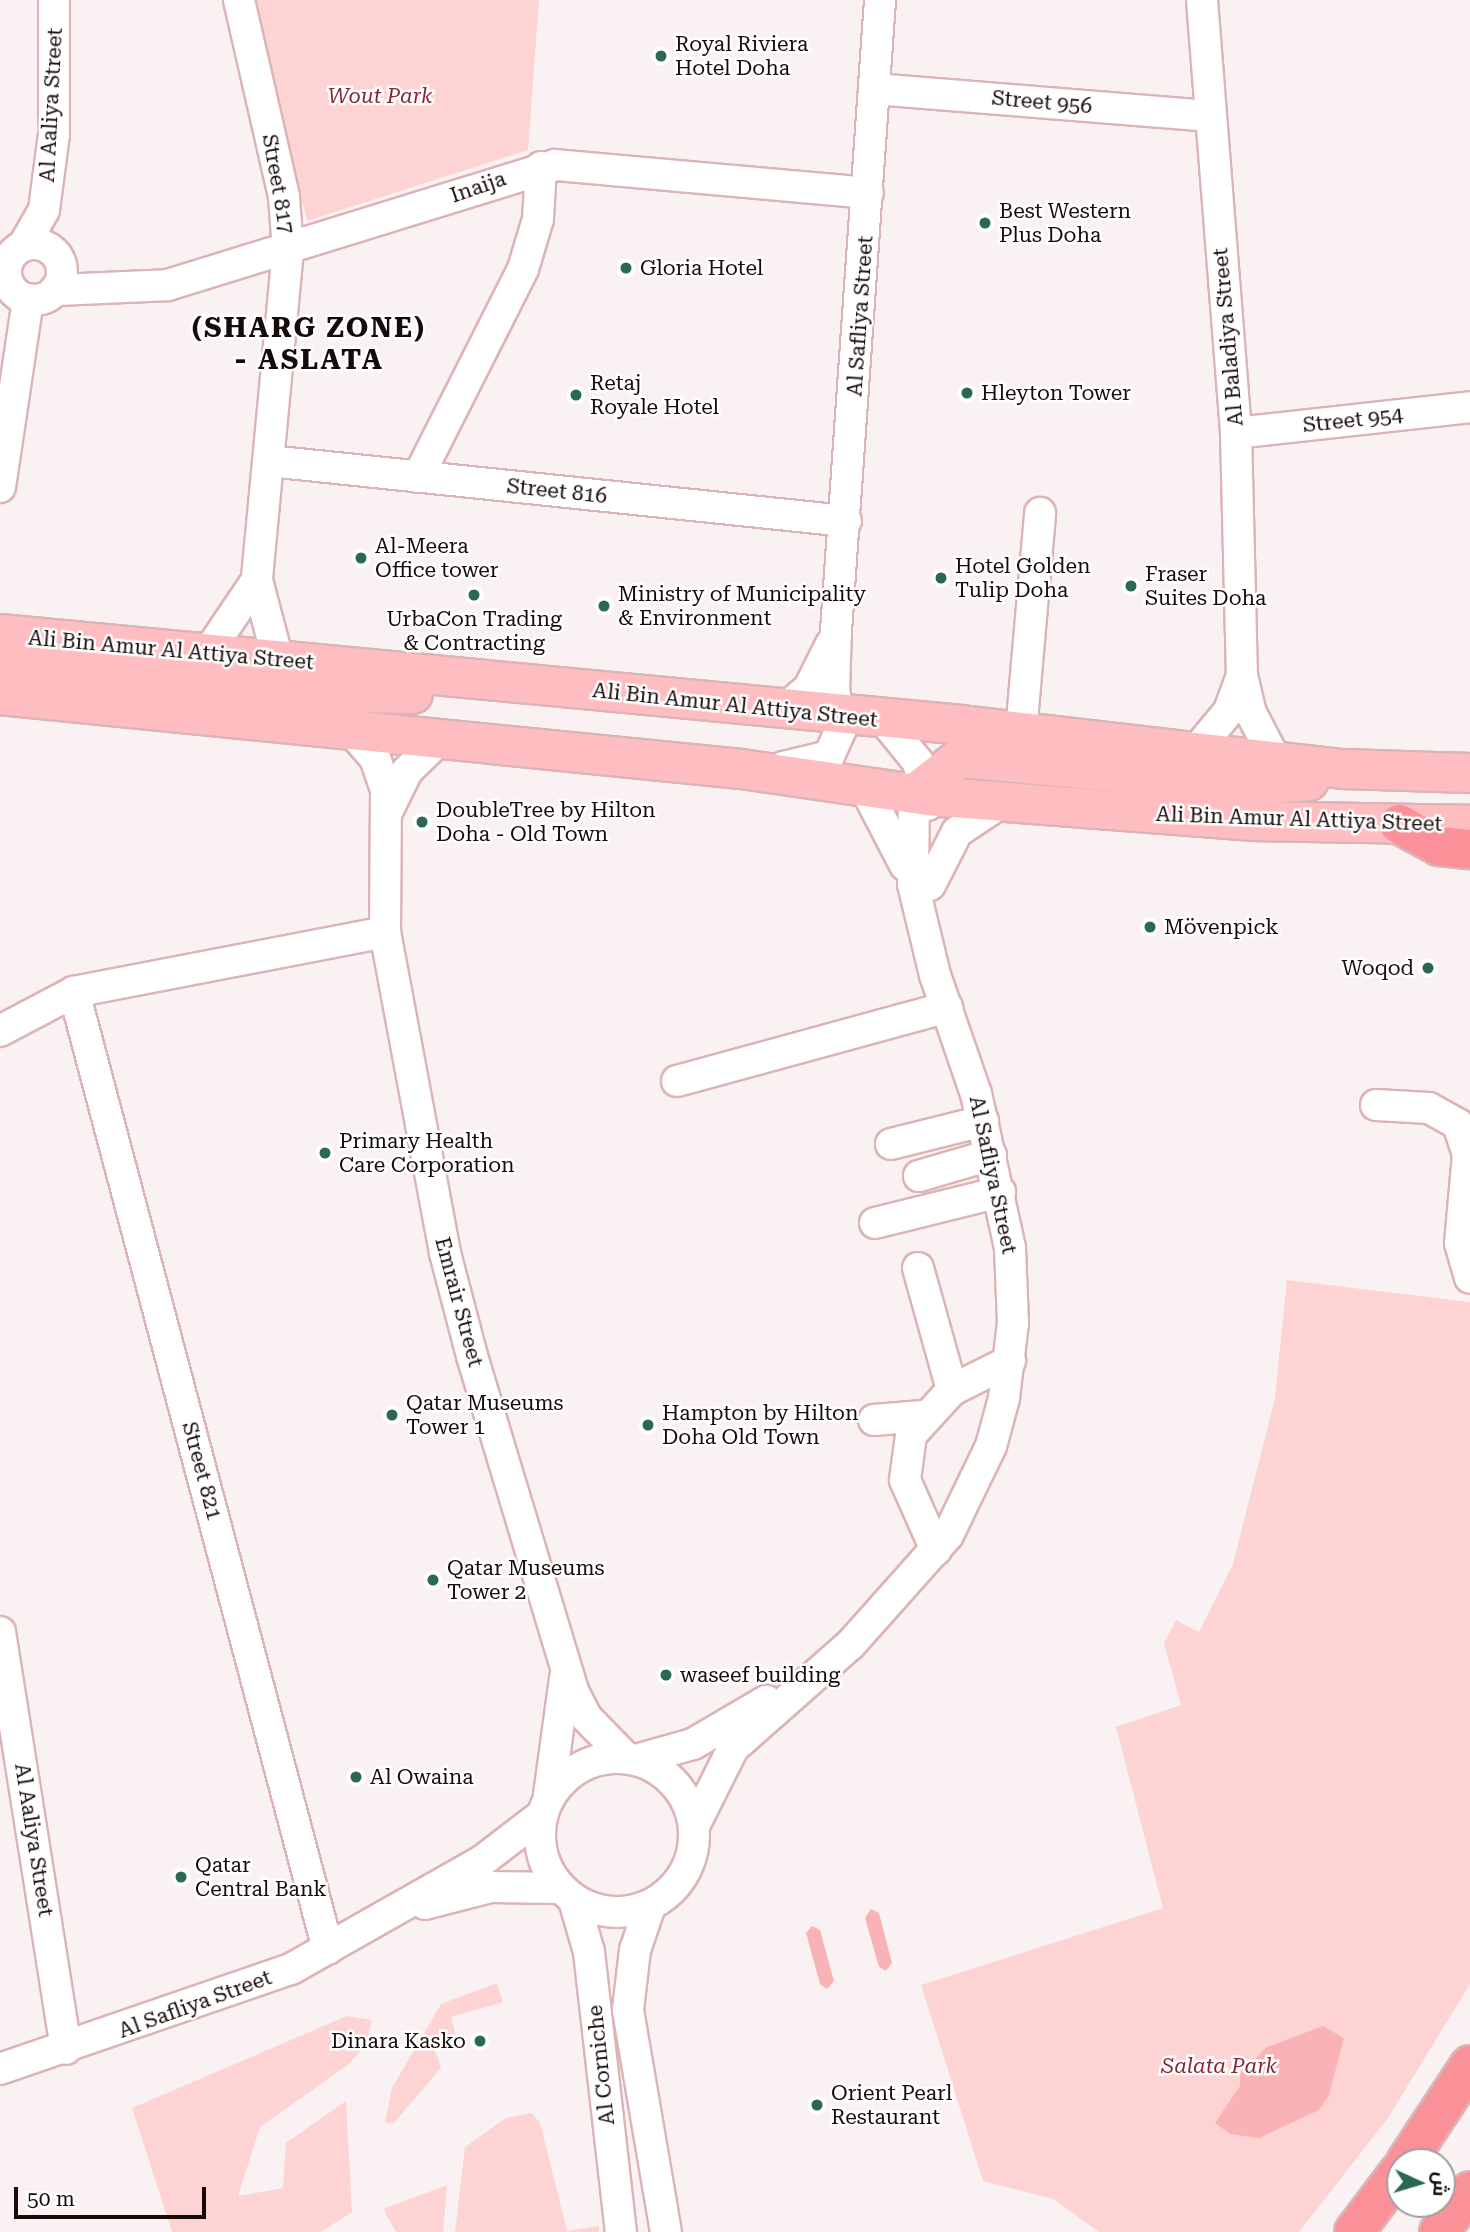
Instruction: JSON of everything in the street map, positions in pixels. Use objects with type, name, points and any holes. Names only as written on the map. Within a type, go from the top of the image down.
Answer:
[{"type":"highway","points":[[1399,824],[1438,846],[1470,849]]},
{"type":"highway","points":[[1415,2148],[1470,2065]]},
{"type":"highway","points":[[1353,2232],[1386,2189]]},
{"type":"highway","points":[[1439,2232],[1470,2191]]},
{"type":"main road","name":"Ali Bin Amur Al Attiya Street","points":[[0,634],[1021,732],[1344,769],[1470,773]]},
{"type":"main road","points":[[0,662],[262,691],[384,696],[468,678]]},
{"type":"main road","name":"Ali Bin Amur Al Attiya Street","points":[[0,695],[354,734],[741,769],[864,786],[922,789],[1002,802],[1251,821],[1470,825]]},
{"type":"main road","points":[[922,789],[960,758],[1258,785],[1303,783],[1344,769]]},
{"type":"street","name":"Al Aaliya Street","points":[[0,487],[49,276],[44,210],[54,134],[54,0]]},
{"type":"street","name":"Street 817","points":[[239,0],[284,197],[288,250],[257,580],[278,660]]},
{"type":"street","name":"Al Safliya Street","points":[[741,769],[816,764],[838,744],[842,715],[834,691],[836,631],[846,521],[880,0]]},
{"type":"street","name":"Al Baladiya Street","points":[[1202,0],[1209,116],[1236,433],[1242,676],[1251,713],[1275,760]]},
{"type":"street","name":"Street 956","points":[[874,89],[1209,116]]},
{"type":"street","name":"Inaija","points":[[49,276],[99,288],[169,285],[288,250],[541,167],[868,193]]},
{"type":"street","points":[[418,477],[526,261],[538,219],[541,167]]},
{"type":"street","name":"Al Aaliya Street","points":[[44,210],[6,270],[12,289],[49,276]]},
{"type":"street","points":[[24,245],[49,276]]},
{"type":"street","name":"Street 954","points":[[1236,433],[1470,407]]},
{"type":"street","name":"Street 816","points":[[269,461],[846,521]]},
{"type":"street","points":[[1021,732],[1040,513]]},
{"type":"street","name":"Street 817","points":[[207,654],[257,580]]},
{"type":"street","name":"Al Safliya Street","points":[[782,711],[809,688],[836,631]]},
{"type":"street","name":"Al Baladiya Street","points":[[1194,753],[1229,711],[1242,676]]},
{"type":"street","points":[[883,719],[922,789]]},
{"type":"street","name":"Emrair Street","points":[[354,734],[381,768],[388,810],[381,887],[385,932],[445,1252],[565,1664],[586,1717],[631,1758]]},
{"type":"street","name":"Emrair Street","points":[[388,810],[407,771],[437,742]]},
{"type":"street","points":[[864,786],[921,885],[957,832],[1002,802]]},
{"type":"street","name":"Al Safliya Street","points":[[694,1826],[733,1748],[827,1666],[936,1550],[991,1446],[1010,1361],[1013,1285],[1000,1192],[983,1121],[947,1007],[921,885],[922,789]]},
{"type":"street","points":[[0,1031],[75,992],[385,932]]},
{"type":"street","name":"Street 821","points":[[75,992],[328,1950]]},
{"type":"street","points":[[677,1081],[947,1007]]},
{"type":"street","points":[[1376,1105],[1429,1108],[1458,1124],[1468,1154],[1461,1243],[1470,1278]]},
{"type":"street","points":[[891,1144],[983,1121]]},
{"type":"street","points":[[919,1175],[991,1155]]},
{"type":"street","points":[[875,1223],[1000,1192]]},
{"type":"street","points":[[918,1268],[952,1390]]},
{"type":"street","points":[[936,1550],[905,1480],[911,1435],[923,1416],[952,1390],[1010,1361]]},
{"type":"street","points":[[874,1420],[923,1416]]},
{"type":"street","name":"Al Aaliya Street","points":[[0,1632],[66,2049]]},
{"type":"street","name":"Emrair Street","points":[[545,1806],[565,1664]]},
{"type":"street","name":"Al Safliya Street","points":[[631,1758],[693,1744],[827,1666]]},
{"type":"street","points":[[631,1758],[671,1779],[694,1826],[688,1866],[650,1906],[619,1913],[567,1894],[542,1854],[545,1806],[578,1768],[631,1758]]},
{"type":"street","name":"Al Safliya Street","points":[[0,2069],[66,2049],[266,1979],[328,1950],[510,1843],[545,1806]]},
{"type":"street","name":"Al Safliya Street","points":[[381,1917],[491,1887],[567,1894]]},
{"type":"street","name":"Al Corniche","points":[[567,1894],[589,1952],[621,2232]]},
{"type":"street","name":"Al Corniche","points":[[650,1906],[635,1950],[628,2010],[666,2232]]},
{"type":"green space","name":"Wout Park","points":[[255,0],[539,0],[528,150],[307,221]]},
{"type":"green space","name":"Salata Park","points":[[1287,1280],[1470,1302],[1470,1984],[1388,2118],[1299,2232],[1099,2232],[1053,2199],[983,2181],[921,1985],[1163,1908],[1116,1727],[1181,1705],[1164,1643],[1176,1620],[1199,1632],[1233,1564],[1275,1398]]},
{"type":"green space","points":[[497,1983],[503,2002],[451,2017],[456,2036],[433,2045],[441,2068],[393,2124],[385,2122],[392,2088],[441,2004]]},
{"type":"green space","points":[[347,2016],[372,2020],[367,2043],[349,2064],[260,2127],[238,2196],[283,2188],[286,2143],[346,2101],[352,2212],[321,2232],[172,2232],[132,2108]]},
{"type":"green space","points":[[532,2113],[540,2123],[567,2231],[599,2226],[599,2232],[455,2232],[465,2147],[506,2118]]},
{"type":"green space","points":[[447,2185],[443,2232],[396,2232],[383,2209]]},
{"type":"shaded area","points":[[871,1909],[879,1913],[892,1963],[886,1971],[879,1967],[865,1918]]},
{"type":"shaded area","points":[[812,1926],[820,1930],[834,1981],[827,1989],[820,1984],[806,1933]]},
{"type":"shaded area","points":[[1323,2026],[1344,2038],[1329,2095],[1319,2110],[1259,2138],[1230,2134],[1215,2123],[1240,2086],[1240,2074],[1267,2047]]},
{"type":"place","name":"Royal Riviera Hotel Doha","points":[[661,56]]},
{"type":"place","name":"Best Western Plus Doha","points":[[985,223]]},
{"type":"place","name":"Gloria Hotel","points":[[626,268]]},
{"type":"place","name":"Hleyton Tower","points":[[967,393]]},
{"type":"place","name":"Retaj Royale Hotel","points":[[576,395]]},
{"type":"place","name":"Al-Meera Office tower","points":[[361,558]]},
{"type":"place","name":"Hotel Golden Tulip Doha","points":[[941,578]]},
{"type":"place","name":"Fraser Suites Doha","points":[[1131,586]]},
{"type":"place","name":"UrbaCon Trading & Contracting","points":[[474,595]]},
{"type":"place","name":"Ministry of Municipality & Environment","points":[[604,606]]},
{"type":"place","name":"DoubleTree by Hilton Doha - Old Town","points":[[422,822]]},
{"type":"place","name":"Mövenpick","points":[[1150,927]]},
{"type":"place","name":"Woqod","points":[[1428,968]]},
{"type":"place","name":"Primary Health Care Corporation","points":[[325,1153]]},
{"type":"place","name":"Qatar Museums Tower 1","points":[[392,1415]]},
{"type":"place","name":"Hampton by Hilton Doha Old Town","points":[[648,1425]]},
{"type":"place","name":"Qatar Museums Tower 2","points":[[433,1580]]},
{"type":"place","name":"waseef building","points":[[666,1675]]},
{"type":"place","name":"Al Owaina","points":[[356,1777]]},
{"type":"place","name":"Qatar Central Bank","points":[[181,1877]]},
{"type":"place","name":"Dinara Kasko","points":[[480,2041]]},
{"type":"place","name":"Orient Pearl Restaurant","points":[[817,2105]]},
{"type":"district","name":"(SHARG ZONE) - ASLATA","points":[[309,344]]}]
